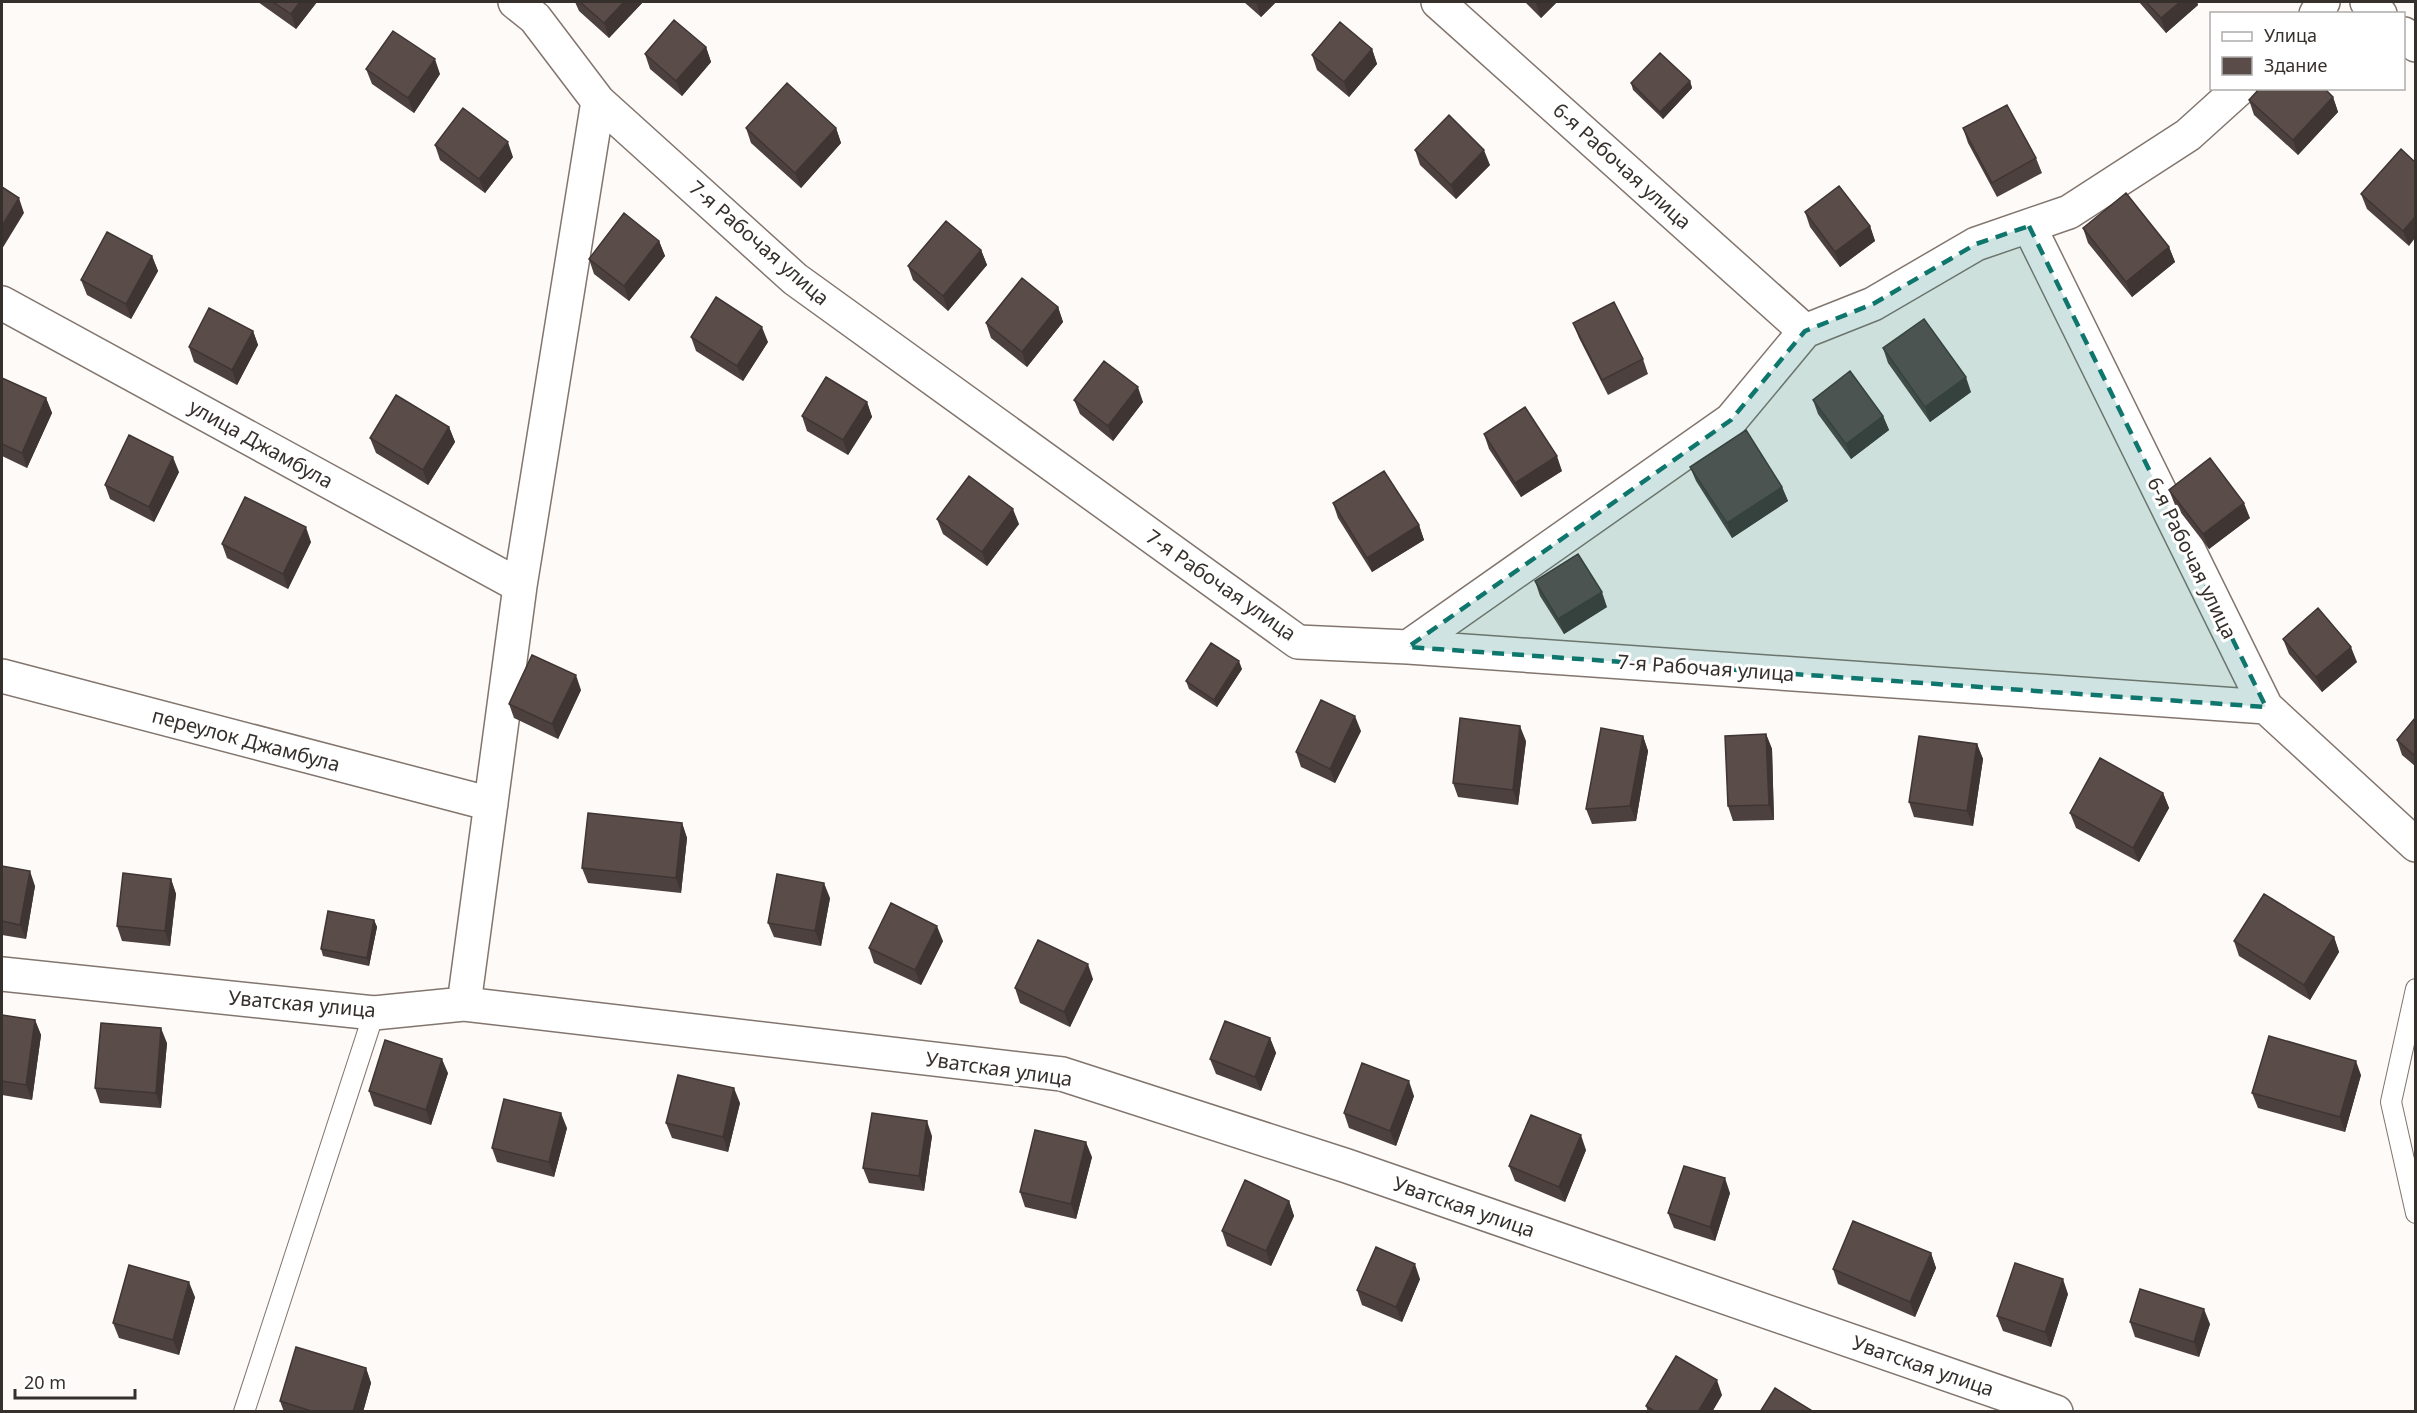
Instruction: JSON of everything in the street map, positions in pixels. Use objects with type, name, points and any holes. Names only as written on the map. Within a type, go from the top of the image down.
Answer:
[{"type":"street","name":"6-я Рабочая улица","points":[[1438,2],[1805,331]]},
{"type":"street","name":"7-я Рабочая улица","points":[[534,7],[598,101],[795,279],[1298,642],[1408,647],[2266,707]]},
{"type":"street","points":[[1408,647],[1731,420],[1805,331],[1873,304],[1976,244],[2069,212],[2178,142],[2238,90]]},
{"type":"street","points":[[464,1004],[520,586],[598,101]]},
{"type":"street","name":"6-я Рабочая улица","points":[[2029,226],[2266,707],[2415,845]]},
{"type":"street","name":"улица Джамбула","points":[[2,303],[520,586]]},
{"type":"street","name":"переулок Джамбула","points":[[2,676],[491,804]]},
{"type":"street","name":"Уватская улица","points":[[2,974],[374,1013],[464,1004],[1062,1074],[1369,1174],[2056,1412]]},
{"type":"lane","points":[[2415,989],[2391,1102],[2415,1213]]},
{"type":"lane","points":[[244,1412],[374,1013]]},
{"type":"highlighted area","points":[[2029,226],[2266,707],[1408,647],[1731,420],[1805,331],[1873,304],[1976,244]]},
{"type":"building","points":[[273,2],[300,2],[291,14]]},
{"type":"building","points":[[580,2],[624,2],[604,23]]},
{"type":"building","points":[[2146,2],[2180,2],[2161,18]]},
{"type":"building","points":[[674,20],[706,47],[676,81],[645,54]]},
{"type":"building","points":[[1340,22],[1372,49],[1344,82],[1312,55]]},
{"type":"building","points":[[393,31],[435,59],[408,98],[366,69]]},
{"type":"building","points":[[1660,53],[1690,81],[1660,112],[1631,83]]},
{"type":"building","points":[[787,83],[836,128],[795,173],[746,128]]},
{"type":"building","points":[[2258,90],[2326,90],[2333,97],[2293,140],[2249,100]]},
{"type":"building","points":[[2007,105],[2036,158],[1992,183],[1963,128]]},
{"type":"building","points":[[463,108],[508,142],[479,179],[435,145]]},
{"type":"building","points":[[1449,115],[1484,150],[1451,185],[1415,150]]},
{"type":"building","points":[[2401,149],[2415,162],[2415,217],[2403,231],[2361,194]]},
{"type":"building","points":[[1839,186],[1870,226],[1835,252],[1805,212]]},
{"type":"building","points":[[2,187],[19,198],[2,226]]},
{"type":"building","points":[[2126,193],[2169,247],[2126,282],[2083,228]]},
{"type":"building","points":[[624,213],[659,241],[624,286],[589,259]]},
{"type":"building","points":[[946,221],[981,250],[943,296],[908,266]]},
{"type":"building","points":[[107,232],[152,256],[126,304],[81,280]]},
{"type":"building","points":[[1022,278],[1058,307],[1022,352],[986,323]]},
{"type":"building","points":[[716,297],[762,327],[737,366],[691,337]]},
{"type":"building","points":[[1614,302],[1643,359],[1602,380],[1573,323]]},
{"type":"building","points":[[209,308],[253,331],[232,370],[189,347]]},
{"type":"building","points":[[1924,319],[1966,377],[1925,407],[1883,348]]},
{"type":"building","points":[[1104,361],[1138,387],[1108,426],[1074,400]]},
{"type":"building","points":[[1850,371],[1883,416],[1846,444],[1813,400]]},
{"type":"building","points":[[826,377],[867,402],[843,440],[802,416]]},
{"type":"building","points":[[2,378],[46,398],[22,453],[2,444]]},
{"type":"building","points":[[396,395],[449,427],[423,470],[370,438]]},
{"type":"building","points":[[1525,407],[1557,456],[1515,483],[1484,434]]},
{"type":"building","points":[[1746,430],[1782,487],[1727,523],[1690,467]]},
{"type":"building","points":[[129,435],[173,457],[149,507],[105,485]]},
{"type":"building","points":[[2210,458],[2244,503],[2203,534],[2169,490]]},
{"type":"building","points":[[1384,471],[1419,525],[1367,558],[1333,503]]},
{"type":"building","points":[[969,476],[1013,509],[982,552],[937,519]]},
{"type":"building","points":[[245,497],[306,527],[283,574],[222,544]]},
{"type":"building","points":[[1578,554],[1602,592],[1558,619],[1535,581]]},
{"type":"building","points":[[2318,608],[2351,647],[2316,677],[2283,639]]},
{"type":"building","points":[[1211,643],[1239,661],[1214,700],[1186,681]]},
{"type":"building","points":[[532,655],[576,675],[552,724],[509,704]]},
{"type":"building","points":[[1321,700],[1355,716],[1330,769],[1296,752]]},
{"type":"building","points":[[1460,718],[1520,726],[1513,790],[1453,783]]},
{"type":"building","points":[[2415,718],[2415,756],[2397,740]]},
{"type":"building","points":[[1601,728],[1643,736],[1630,806],[1586,809]]},
{"type":"building","points":[[1766,734],[1769,805],[1728,806],[1725,736]]},
{"type":"building","points":[[1919,736],[1977,744],[1967,811],[1909,802]]},
{"type":"building","points":[[2100,758],[2163,793],[2133,848],[2070,813]]},
{"type":"building","points":[[588,813],[682,823],[676,878],[582,868]]},
{"type":"building","points":[[2,866],[30,871],[20,925],[2,921]]},
{"type":"building","points":[[123,873],[171,879],[165,931],[117,926]]},
{"type":"building","points":[[777,874],[824,883],[815,931],[768,923]]},
{"type":"building","points":[[2264,894],[2334,937],[2304,985],[2234,941]]},
{"type":"building","points":[[891,903],[937,926],[915,970],[869,948]]},
{"type":"building","points":[[328,911],[374,920],[367,958],[321,949]]},
{"type":"building","points":[[1038,940],[1088,964],[1064,1012],[1015,988]]},
{"type":"building","points":[[2,1015],[35,1020],[26,1085],[2,1081]]},
{"type":"building","points":[[1225,1021],[1270,1038],[1255,1077],[1210,1059]]},
{"type":"building","points":[[101,1023],[161,1028],[156,1093],[95,1088]]},
{"type":"building","points":[[2269,1036],[2356,1061],[2340,1117],[2252,1093]]},
{"type":"building","points":[[385,1040],[442,1059],[426,1110],[369,1091]]},
{"type":"building","points":[[1362,1063],[1409,1081],[1390,1131],[1344,1113]]},
{"type":"building","points":[[678,1075],[734,1088],[723,1137],[666,1123]]},
{"type":"building","points":[[504,1099],[561,1113],[549,1162],[492,1148]]},
{"type":"building","points":[[872,1113],[927,1121],[919,1176],[863,1168]]},
{"type":"building","points":[[1531,1115],[1581,1135],[1559,1187],[1509,1166]]},
{"type":"building","points":[[1035,1130],[1086,1142],[1071,1204],[1020,1192]]},
{"type":"building","points":[[1684,1166],[1725,1178],[1710,1227],[1668,1213]]},
{"type":"building","points":[[1245,1180],[1289,1201],[1266,1251],[1222,1231]]},
{"type":"building","points":[[1853,1221],[1931,1253],[1910,1302],[1833,1269]]},
{"type":"building","points":[[1376,1247],[1415,1264],[1396,1307],[1357,1290]]},
{"type":"building","points":[[2015,1263],[2063,1279],[2045,1332],[1997,1316]]},
{"type":"building","points":[[129,1265],[189,1282],[173,1340],[113,1323]]},
{"type":"building","points":[[2140,1289],[2204,1309],[2194,1342],[2130,1322]]},
{"type":"building","points":[[296,1347],[366,1368],[353,1412],[314,1412],[280,1401]]},
{"type":"building","points":[[1676,1356],[1717,1380],[1698,1412],[1656,1412],[1646,1406]]},
{"type":"building","points":[[1775,1388],[1814,1412],[1760,1412]]}]
